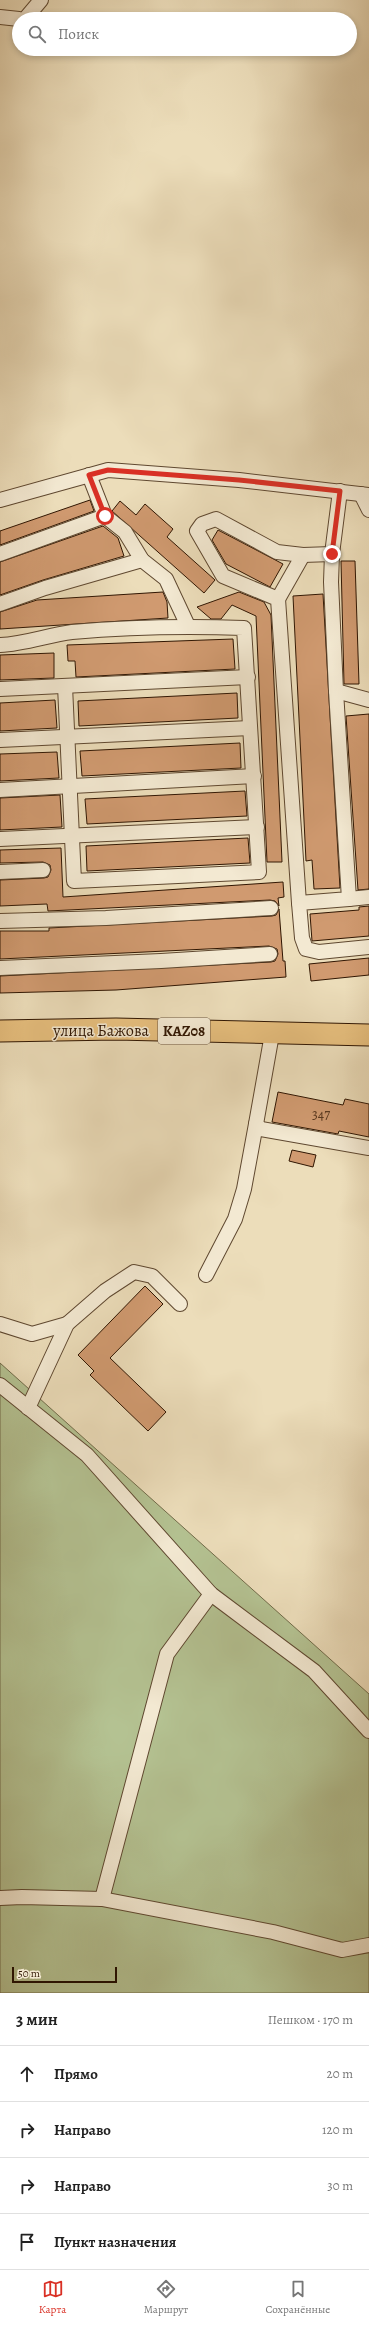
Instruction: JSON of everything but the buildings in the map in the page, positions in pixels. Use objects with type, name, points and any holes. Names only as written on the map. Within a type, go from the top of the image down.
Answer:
[{"type":"highway","name":"улица Бажова","points":[[0,1032],[116,1029],[272,1034],[369,1035]]},
{"type":"street","points":[[31,12],[42,0]]},
{"type":"street","points":[[0,17],[12,18]]},
{"type":"street","points":[[0,500],[108,470],[239,480],[365,494],[369,510]]},
{"type":"street","points":[[89,475],[105,516],[125,532],[142,560],[166,579],[188,626]]},
{"type":"street","points":[[340,491],[332,554],[331,582],[336,692],[349,899]]},
{"type":"street","points":[[0,554],[105,516]]},
{"type":"street","points":[[278,599],[223,576],[197,531],[202,524],[216,520],[277,552],[303,555],[332,554]]},
{"type":"street","points":[[303,555],[278,599],[302,938],[306,949],[319,952],[369,947]]},
{"type":"street","points":[[0,604],[46,588],[142,560]]},
{"type":"street","points":[[0,645],[21,644],[71,632],[188,626],[244,628],[259,872],[74,880],[65,686]]},
{"type":"street","points":[[0,689],[248,677]]},
{"type":"street","points":[[336,692],[369,700]]},
{"type":"street","points":[[0,740],[250,728]]},
{"type":"street","points":[[0,790],[254,776]]},
{"type":"street","points":[[0,839],[257,827]]},
{"type":"street","points":[[0,872],[43,870]]},
{"type":"street","points":[[299,903],[369,897]]},
{"type":"street","points":[[0,921],[106,918],[271,908]]},
{"type":"street","points":[[0,968],[160,961],[270,954]]},
{"type":"street","points":[[206,1275],[235,1219],[244,1189],[272,1034]]},
{"type":"street","points":[[256,1124],[261,1129],[369,1148]]},
{"type":"street","points":[[28,1408],[67,1324],[105,1291],[134,1272],[152,1276],[180,1304]]},
{"type":"street","points":[[0,1324],[32,1334],[67,1324]]},
{"type":"street","points":[[0,1386],[87,1455],[211,1594],[314,1671],[369,1731]]},
{"type":"street","points":[[102,1899],[167,1654],[211,1594]]},
{"type":"street","points":[[0,1898],[22,1897],[102,1899],[273,1932],[342,1950],[369,1945]]},
{"type":"green space","points":[[0,1363],[369,1694],[369,1993],[0,1993]]},
{"type":"route","points":[[105,516],[89,475],[108,470],[239,480],[340,491],[332,554]]}]
